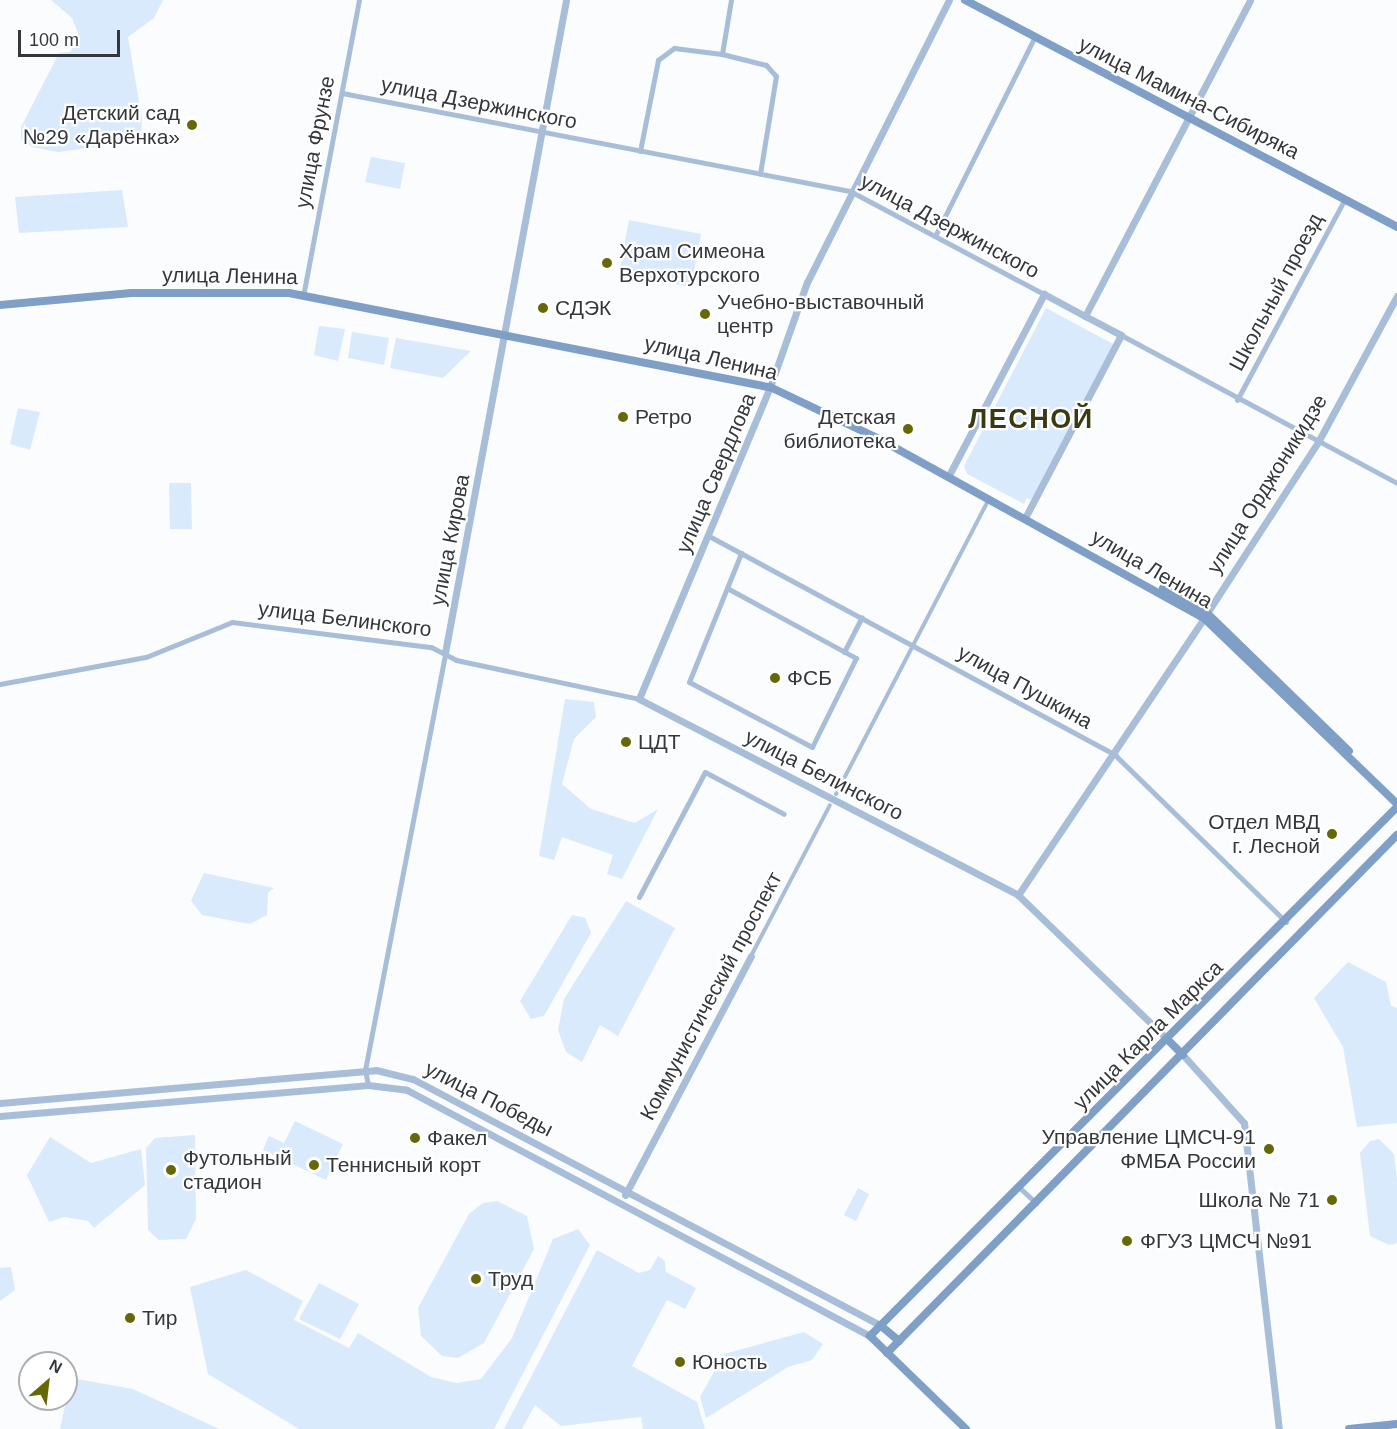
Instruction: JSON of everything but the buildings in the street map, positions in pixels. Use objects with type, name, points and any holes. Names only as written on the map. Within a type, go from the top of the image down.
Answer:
[{"type":"main road","name":"улица Мамина-Сибиряка","points":[[965,0],[1397,226]]},
{"type":"main road","points":[[0,300],[234,286],[303,293]]},
{"type":"main road","name":"улица Ленина","points":[[0,305],[130,293],[303,293],[770,385],[882,439],[1205,615],[1278,685],[1397,806]]},
{"type":"main road","points":[[949,475],[1026,516]]},
{"type":"main road","points":[[1278,685],[1397,798]]},
{"type":"main road","name":"улица Карла Маркса","points":[[870,1336],[1021,1189],[1286,922],[1397,806]]},
{"type":"main road","name":"улица Карла Маркса","points":[[899,1341],[1397,835]]},
{"type":"main road","name":"улица Белинского","points":[[1168,1040],[1183,1055]]},
{"type":"main road","name":"улица Победы","points":[[880,1325],[899,1341]]},
{"type":"main road","name":"улица Победы","points":[[870,1336],[966,1429]]},
{"type":"main road","points":[[887,1353],[899,1341]]},
{"type":"main road","points":[[1349,1429],[1397,1424]]},
{"type":"street","name":"улица Фрунзе","points":[[303,293],[359,0]]},
{"type":"street","name":"улица Кирова","points":[[368,1085],[365,1070],[505,332],[538,132],[566,0]]},
{"type":"street","points":[[722,54],[731,0]]},
{"type":"street","name":"улица Свердлова","points":[[639,699],[770,385],[807,282],[849,191],[949,0]]},
{"type":"street","points":[[1085,316],[1250,0]]},
{"type":"street","points":[[935,236],[1034,38]]},
{"type":"street","points":[[640,151],[658,60],[674,48],[722,54],[766,65],[776,76],[760,174]]},
{"type":"street","name":"улица Дзержинского","points":[[342,93],[849,191],[1121,335],[1237,400],[1397,483]]},
{"type":"street","name":"Школьный проезд","points":[[1237,400],[1345,199]]},
{"type":"street","points":[[949,475],[1044,294]]},
{"type":"street","name":"улица Орджоникидзе","points":[[1018,895],[1115,755],[1318,442],[1397,296]]},
{"type":"street","points":[[1026,516],[1121,335]]},
{"type":"street","points":[[836,794],[916,646],[989,499]]},
{"type":"street","name":"улица Пушкина","points":[[707,536],[862,617],[1115,755],[1286,922]]},
{"type":"street","points":[[727,588],[856,658],[812,747],[689,682],[741,553]]},
{"type":"street","points":[[844,652],[862,617]]},
{"type":"street","name":"улица Белинского","points":[[0,684],[146,657],[232,622],[445,653],[456,660],[639,699],[1018,895],[1168,1040]]},
{"type":"street","points":[[639,897],[705,772],[784,814]]},
{"type":"street","name":"Коммунистический проспект","points":[[622,1201],[830,806]]},
{"type":"street","name":"улица Белинского","points":[[1183,1055],[1245,1123],[1279,1429]]},
{"type":"street","name":"улица Победы","points":[[0,1103],[365,1070],[413,1079],[880,1325]]},
{"type":"street","name":"улица Победы","points":[[0,1116],[368,1085],[407,1090],[622,1201],[870,1336]]},
{"type":"street","points":[[1021,1189],[1036,1203]]},
{"type":"shaded area","points":[[51,0],[163,0],[154,18],[128,37],[142,119],[141,135],[130,142],[58,152],[32,147],[21,139],[21,127],[59,53],[70,52],[79,36],[72,18]]},
{"type":"shaded area","points":[[371,157],[405,163],[400,189],[365,182]]},
{"type":"shaded area","points":[[122,190],[128,227],[19,233],[15,197]]},
{"type":"shaded area","points":[[629,220],[701,234],[691,287],[619,273]]},
{"type":"shaded area","points":[[1046,308],[1113,344],[1032,500],[1027,498],[1024,504],[967,474],[964,466]]},
{"type":"shaded area","points":[[319,326],[345,329],[338,361],[314,355]]},
{"type":"shaded area","points":[[352,332],[389,338],[384,365],[348,358]]},
{"type":"shaded area","points":[[396,338],[471,351],[443,378],[390,368]]},
{"type":"shaded area","points":[[18,408],[40,412],[30,450],[10,444]]},
{"type":"shaded area","points":[[169,483],[191,483],[192,529],[170,529]]},
{"type":"shaded area","points":[[565,699],[594,702],[596,717],[574,739],[562,784],[591,809],[635,823],[658,809],[622,879],[607,874],[613,855],[562,837],[554,860],[539,856]]},
{"type":"shaded area","points":[[204,873],[274,888],[268,893],[267,915],[250,924],[202,915],[191,901]]},
{"type":"shaded area","points":[[626,901],[675,928],[618,1036],[600,1025],[582,1062],[566,1052],[558,1030],[564,999]]},
{"type":"shaded area","points":[[572,915],[585,918],[591,933],[544,1016],[531,1019],[520,1001]]},
{"type":"shaded area","points":[[1348,962],[1386,982],[1391,1006],[1397,1008],[1397,1123],[1357,1127],[1343,1047],[1314,998]]},
{"type":"shaded area","name":"Теннисный корт","points":[[295,1121],[343,1144],[326,1180],[263,1150],[269,1136],[284,1143]]},
{"type":"shaded area","name":"Футольный стадион","points":[[195,1135],[196,1219],[186,1239],[159,1240],[148,1230],[146,1148],[155,1138]]},
{"type":"shaded area","points":[[50,1137],[91,1163],[141,1149],[145,1185],[94,1228],[88,1221],[64,1217],[49,1222],[27,1175]]},
{"type":"shaded area","points":[[1379,1139],[1394,1154],[1397,1179],[1397,1243],[1389,1245],[1370,1236],[1360,1153],[1370,1141]]},
{"type":"shaded area","points":[[858,1188],[869,1194],[856,1221],[844,1215]]},
{"type":"shaded area","name":"Труд","points":[[497,1201],[527,1216],[534,1249],[484,1343],[458,1358],[442,1356],[421,1336],[418,1308],[469,1214],[483,1203]]},
{"type":"shaded area","points":[[578,1229],[590,1245],[494,1429],[299,1429],[208,1374],[190,1287],[246,1270],[303,1301],[294,1320],[349,1348],[358,1333],[431,1377],[456,1383],[481,1379],[512,1338],[553,1239]]},
{"type":"shaded area","points":[[597,1250],[639,1273],[650,1270],[658,1256],[665,1261],[666,1272],[696,1288],[685,1309],[667,1300],[632,1366],[697,1402],[705,1429],[643,1429],[641,1417],[561,1426],[535,1405],[522,1429],[504,1429]]},
{"type":"shaded area","points":[[11,1267],[15,1290],[0,1301],[0,1268]]},
{"type":"shaded area","points":[[319,1283],[359,1304],[340,1339],[299,1319]]},
{"type":"shaded area","points":[[804,1332],[823,1344],[812,1360],[788,1367],[706,1418],[700,1397],[724,1354]]},
{"type":"shaded area","points":[[78,1379],[133,1389],[219,1429],[60,1429],[64,1411],[78,1411]]},
{"type":"place","name":"Детский сад №29 «Дарёнка»","points":[[192,125]]},
{"type":"place","name":"Храм Симеона Верхотурского","points":[[607,263]]},
{"type":"place","name":"СДЭК","points":[[543,308]]},
{"type":"place","name":"Учебно-выставочный центр","points":[[705,314]]},
{"type":"place","name":"Ретро","points":[[623,417]]},
{"type":"place","name":"Детская библиотека","points":[[908,429]]},
{"type":"place","name":"ФСБ","points":[[775,678]]},
{"type":"place","name":"ЦДТ","points":[[626,742]]},
{"type":"place","name":"Отдел МВД г. Лесной","points":[[1332,834]]},
{"type":"place","name":"Факел","points":[[415,1138]]},
{"type":"place","name":"Управление ЦМСЧ-91 ФМБА России","points":[[1269,1149]]},
{"type":"place","name":"Теннисный корт","points":[[314,1165]]},
{"type":"place","name":"Футольный стадион","points":[[171,1170]]},
{"type":"place","name":"Школа № 71","points":[[1332,1200]]},
{"type":"place","name":"ФГУЗ ЦМСЧ №91","points":[[1127,1241]]},
{"type":"place","name":"Труд","points":[[476,1279]]},
{"type":"place","name":"Тир","points":[[130,1318]]},
{"type":"place","name":"Юность","points":[[680,1362]]},
{"type":"district","name":"ЛЕСНОЙ","points":[[1031,420]]}]
